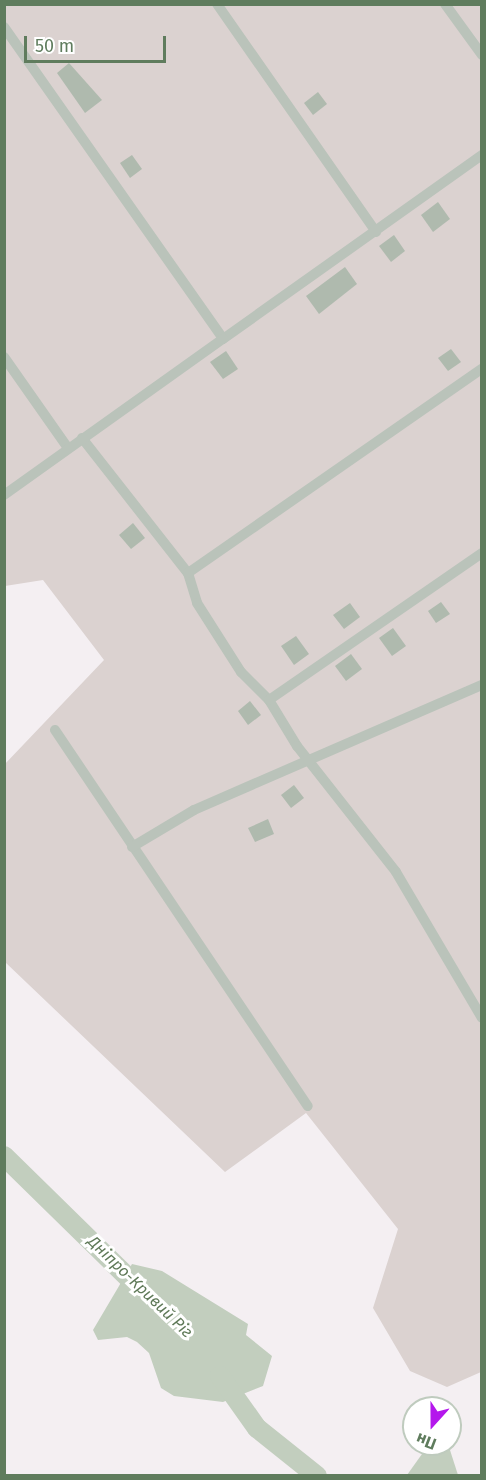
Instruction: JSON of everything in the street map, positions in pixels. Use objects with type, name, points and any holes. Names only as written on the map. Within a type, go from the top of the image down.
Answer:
[{"type":"lane","points":[[218,4],[376,232]]},
{"type":"lane","points":[[445,4],[482,55]]},
{"type":"lane","points":[[4,27],[223,339]]},
{"type":"lane","points":[[4,495],[482,155]]},
{"type":"lane","points":[[4,357],[68,448]]},
{"type":"lane","points":[[188,573],[482,369]]},
{"type":"lane","points":[[82,438],[188,573],[196,603],[242,672],[269,700],[308,760],[396,872],[482,1018]]},
{"type":"lane","points":[[269,700],[482,553]]},
{"type":"lane","points":[[132,847],[194,810],[482,685]]},
{"type":"lane","points":[[55,730],[308,1106]]},
{"type":"shaded area","points":[[5,5],[481,5],[481,1372],[447,1387],[410,1371],[373,1308],[398,1229],[306,1113],[225,1172],[5,962],[4,765],[104,660],[43,580],[5,586]]},
{"type":"water","points":[[132,1264],[162,1271],[248,1324],[246,1335],[272,1356],[263,1386],[223,1402],[174,1396],[161,1388],[149,1353],[137,1342],[127,1337],[98,1340],[93,1330]]},
{"type":"water","points":[[421,1456],[452,1456],[458,1475],[407,1475]]},
{"type":"building","points":[[69,63],[102,100],[85,113],[57,73]]},
{"type":"building","points":[[318,92],[327,104],[313,115],[304,103]]},
{"type":"building","points":[[132,155],[142,169],[130,178],[120,163]]},
{"type":"building","points":[[438,202],[450,219],[433,232],[421,215]]},
{"type":"building","points":[[394,235],[405,251],[391,262],[379,246]]},
{"type":"building","points":[[345,267],[357,284],[319,314],[306,296]]},
{"type":"building","points":[[451,349],[461,362],[448,371],[438,358]]},
{"type":"building","points":[[226,351],[238,369],[223,379],[210,362]]},
{"type":"building","points":[[133,523],[145,538],[131,549],[119,535]]},
{"type":"building","points":[[441,602],[450,614],[436,623],[428,611]]},
{"type":"building","points":[[350,603],[360,617],[344,629],[333,615]]},
{"type":"building","points":[[393,628],[406,646],[392,656],[379,638]]},
{"type":"building","points":[[296,636],[309,654],[294,665],[281,646]]},
{"type":"building","points":[[351,654],[362,669],[346,681],[335,666]]},
{"type":"building","points":[[250,701],[261,715],[248,725],[238,711]]},
{"type":"building","points":[[294,785],[304,798],[291,808],[281,795]]},
{"type":"building","points":[[268,819],[274,834],[255,842],[248,828]]},
{"type":"waterway","name":"Дніпро-Кривий Ріг","points":[[4,1156],[144,1293]]},
{"type":"waterway","name":"Дніпро-Кривий Ріг","points":[[220,1376],[257,1428],[317,1476]]}]
